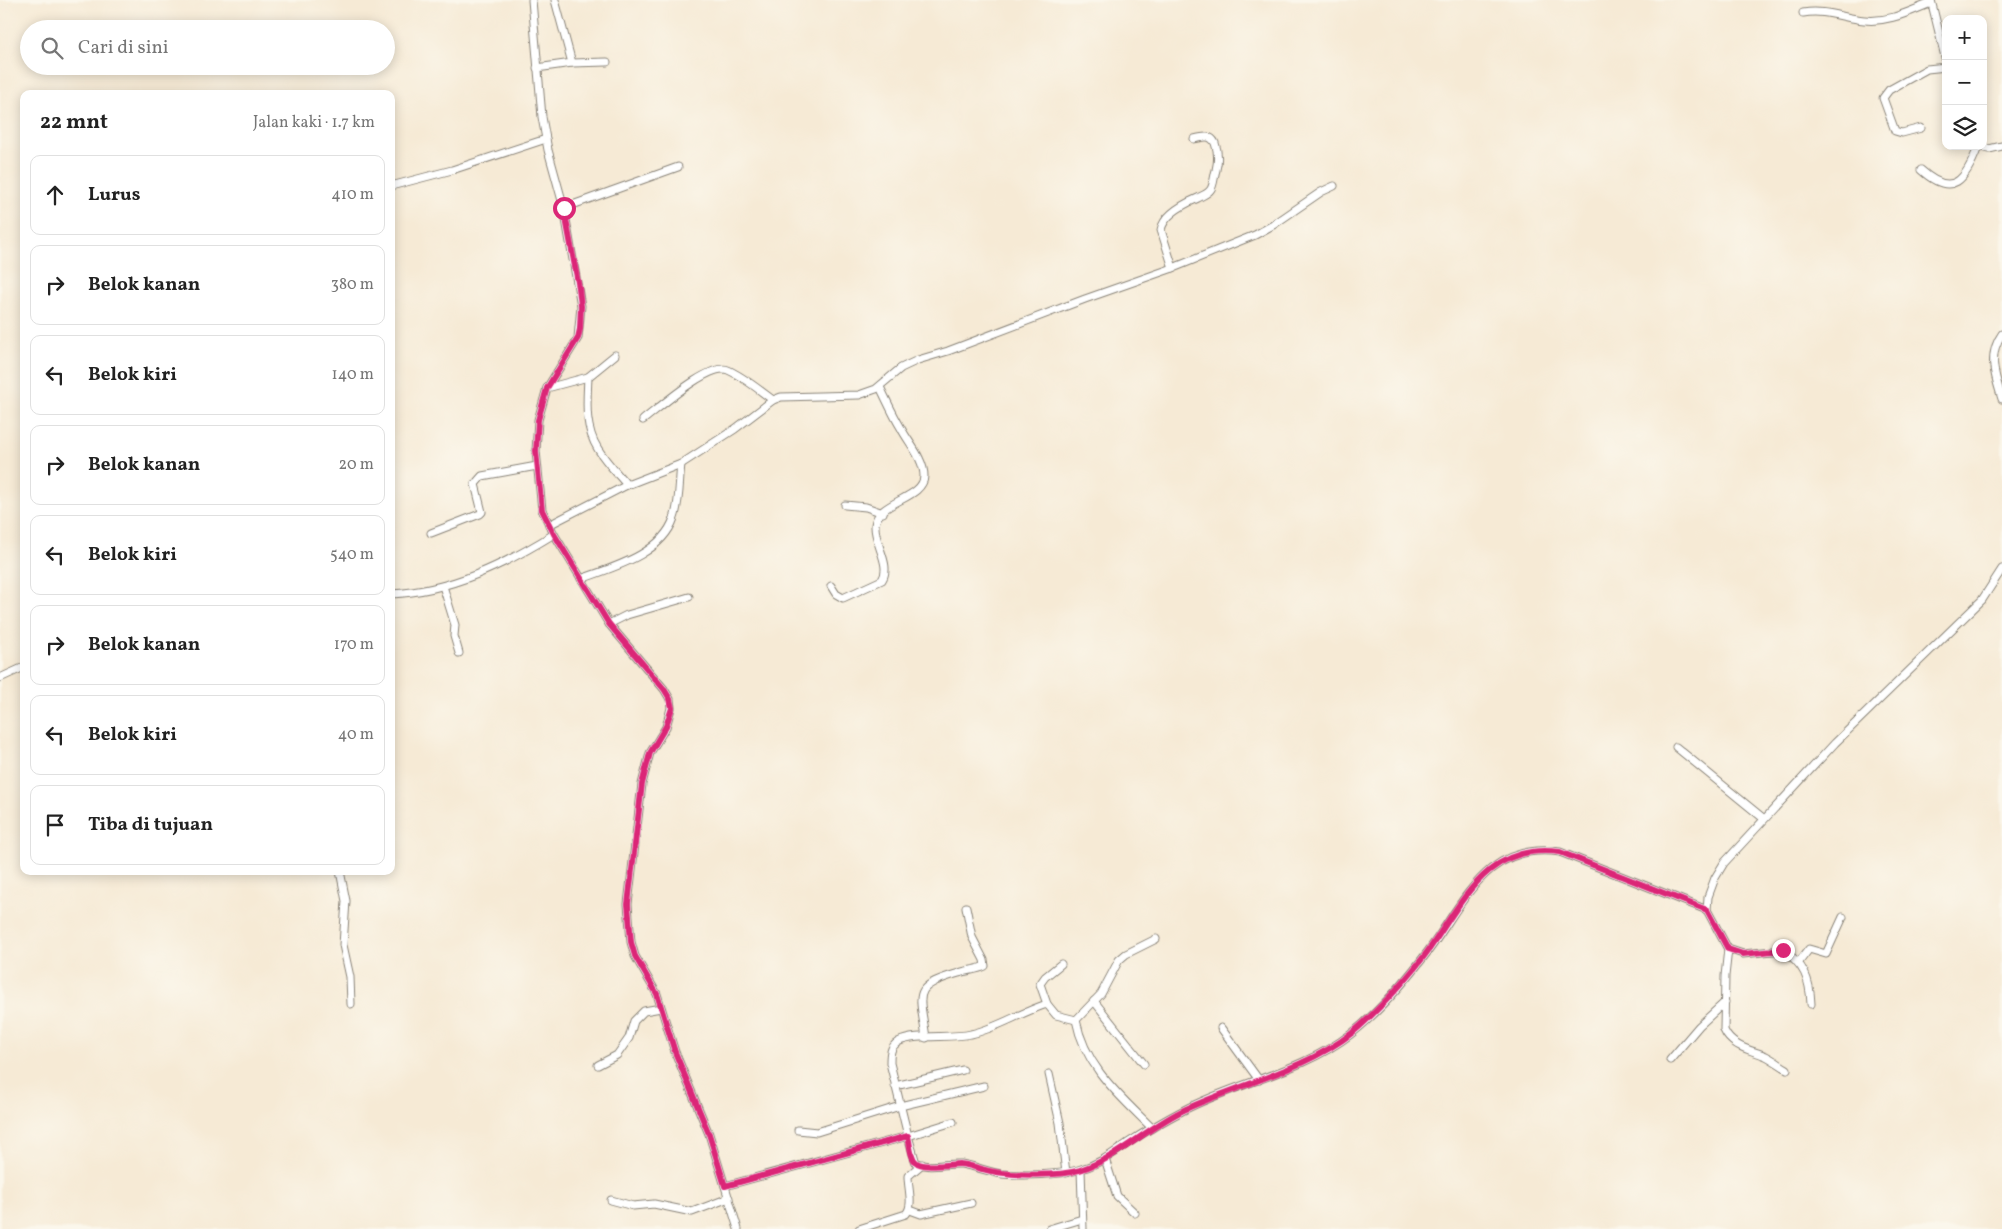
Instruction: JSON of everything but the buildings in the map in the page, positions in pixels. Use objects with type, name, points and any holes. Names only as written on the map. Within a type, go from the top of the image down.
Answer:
[{"type":"street","points":[[532,0],[537,68],[546,139],[564,208],[581,306],[578,338],[547,388],[538,420],[536,451],[542,510],[554,534],[609,624],[664,689],[670,699],[672,708],[666,726],[650,753],[645,768],[628,904],[633,951],[654,988],[675,1052],[709,1134],[738,1229]]},
{"type":"street","points":[[555,0],[572,63]]},
{"type":"street","points":[[1803,13],[1825,12],[1857,19],[1878,20],[1891,18],[1931,2],[1946,60]]},
{"type":"street","points":[[537,68],[572,63],[607,62]]},
{"type":"street","points":[[1921,128],[1902,132],[1895,131],[1883,98],[1889,90],[1927,69],[1942,67]]},
{"type":"street","points":[[1172,268],[1161,230],[1164,220],[1175,211],[1207,194],[1211,189],[1218,157],[1212,138],[1206,136],[1194,139]]},
{"type":"street","points":[[395,185],[452,170],[546,139]]},
{"type":"street","points":[[1987,148],[2002,146]]},
{"type":"street","points":[[1921,170],[1930,178],[1946,185],[1956,183],[1971,166],[1977,150]]},
{"type":"street","points":[[564,208],[678,167]]},
{"type":"street","points":[[549,525],[626,485],[681,464],[735,429],[773,400],[788,396],[859,395],[880,387],[892,374],[918,360],[948,351],[1172,268],[1255,235],[1273,225],[1320,192],[1334,186]]},
{"type":"street","points":[[2002,334],[1993,350],[1994,370],[2002,399]]},
{"type":"street","points":[[547,388],[588,377],[615,355]]},
{"type":"street","points":[[643,420],[705,373],[717,368],[727,369],[773,400]]},
{"type":"street","points":[[588,377],[587,408],[592,436],[602,455],[626,485]]},
{"type":"street","points":[[831,586],[836,594],[843,598],[882,580],[886,574],[886,569],[876,541],[875,524],[883,512],[923,484],[924,472],[916,453],[901,430],[880,387]]},
{"type":"street","points":[[581,579],[647,552],[667,531],[675,516],[681,464]]},
{"type":"street","points":[[431,534],[482,512],[482,505],[475,484],[482,476],[537,466]]},
{"type":"street","points":[[845,506],[866,507],[883,512]]},
{"type":"street","points":[[395,594],[422,591],[444,586],[503,564],[554,534]]},
{"type":"street","points":[[1786,1069],[1769,1058],[1735,1044],[1728,1038],[1724,1030],[1725,976],[1728,949],[1707,910],[1708,897],[1714,878],[1724,863],[1763,818],[1861,718],[1982,600],[2002,569]]},
{"type":"street","points":[[444,586],[455,625],[454,636],[459,652]]},
{"type":"street","points":[[609,624],[626,615],[689,597]]},
{"type":"street","points":[[0,678],[20,669]]},
{"type":"street","points":[[1676,747],[1763,818]]},
{"type":"street","points":[[1047,1004],[986,1030],[969,1035],[906,1040],[895,1044],[890,1053],[890,1063],[913,1159],[916,1163],[934,1166],[959,1164],[1002,1174],[1066,1173],[1081,1170],[1105,1160],[1152,1128],[1185,1109],[1259,1080],[1329,1048],[1351,1034],[1370,1016],[1429,950],[1451,914],[1472,888],[1498,863],[1511,856],[1536,850],[1560,852],[1707,910]]},
{"type":"street","points":[[341,875],[346,901],[343,945],[350,977],[351,1004]]},
{"type":"street","points":[[926,1038],[920,997],[924,987],[949,976],[985,966],[984,960],[972,937],[966,907]]},
{"type":"street","points":[[1799,962],[1810,949],[1826,954],[1843,917]]},
{"type":"street","points":[[1076,1020],[1106,987],[1119,960],[1126,954],[1156,939]]},
{"type":"street","points":[[1728,949],[1743,954],[1783,950],[1799,962],[1803,968],[1811,1004]]},
{"type":"street","points":[[1061,964],[1045,977],[1040,984],[1047,1004],[1056,1015],[1076,1020]]},
{"type":"street","points":[[1094,1001],[1144,1064]]},
{"type":"street","points":[[1670,1060],[1699,1026],[1725,1002]]},
{"type":"street","points":[[598,1065],[617,1055],[629,1038],[634,1021],[644,1010],[661,1008]]},
{"type":"street","points":[[1076,1020],[1085,1052],[1101,1076],[1152,1128]]},
{"type":"street","points":[[1221,1028],[1259,1080]]},
{"type":"street","points":[[895,1086],[963,1070]]},
{"type":"street","points":[[1048,1074],[1060,1123],[1066,1173]]},
{"type":"street","points":[[798,1130],[817,1132],[900,1106],[984,1086]]},
{"type":"street","points":[[725,1186],[953,1122]]},
{"type":"street","points":[[1105,1160],[1117,1196],[1135,1213]]},
{"type":"street","points":[[859,1229],[906,1214],[910,1210],[908,1176],[922,1164]]},
{"type":"street","points":[[1081,1170],[1083,1229]]},
{"type":"street","points":[[611,1200],[633,1206],[654,1204],[692,1212],[729,1198]]},
{"type":"street","points":[[910,1210],[921,1214],[971,1203]]},
{"type":"street","points":[[1049,1229],[1082,1219]]},
{"type":"route","points":[[564,208],[579,288],[581,306],[580,329],[578,338],[547,388],[538,420],[536,451],[542,510],[554,534],[609,624],[664,689],[670,699],[672,708],[670,717],[650,753],[642,784],[628,904],[631,942],[635,956],[657,994],[675,1052],[709,1134],[725,1186],[908,1136],[913,1159],[919,1164],[934,1166],[959,1164],[1002,1174],[1066,1173],[1081,1170],[1109,1158],[1126,1144],[1185,1109],[1303,1061],[1351,1034],[1391,994],[1429,950],[1451,914],[1472,888],[1498,863],[1511,856],[1530,850],[1542,849],[1560,852],[1707,910],[1728,949],[1743,954],[1783,950]]}]
